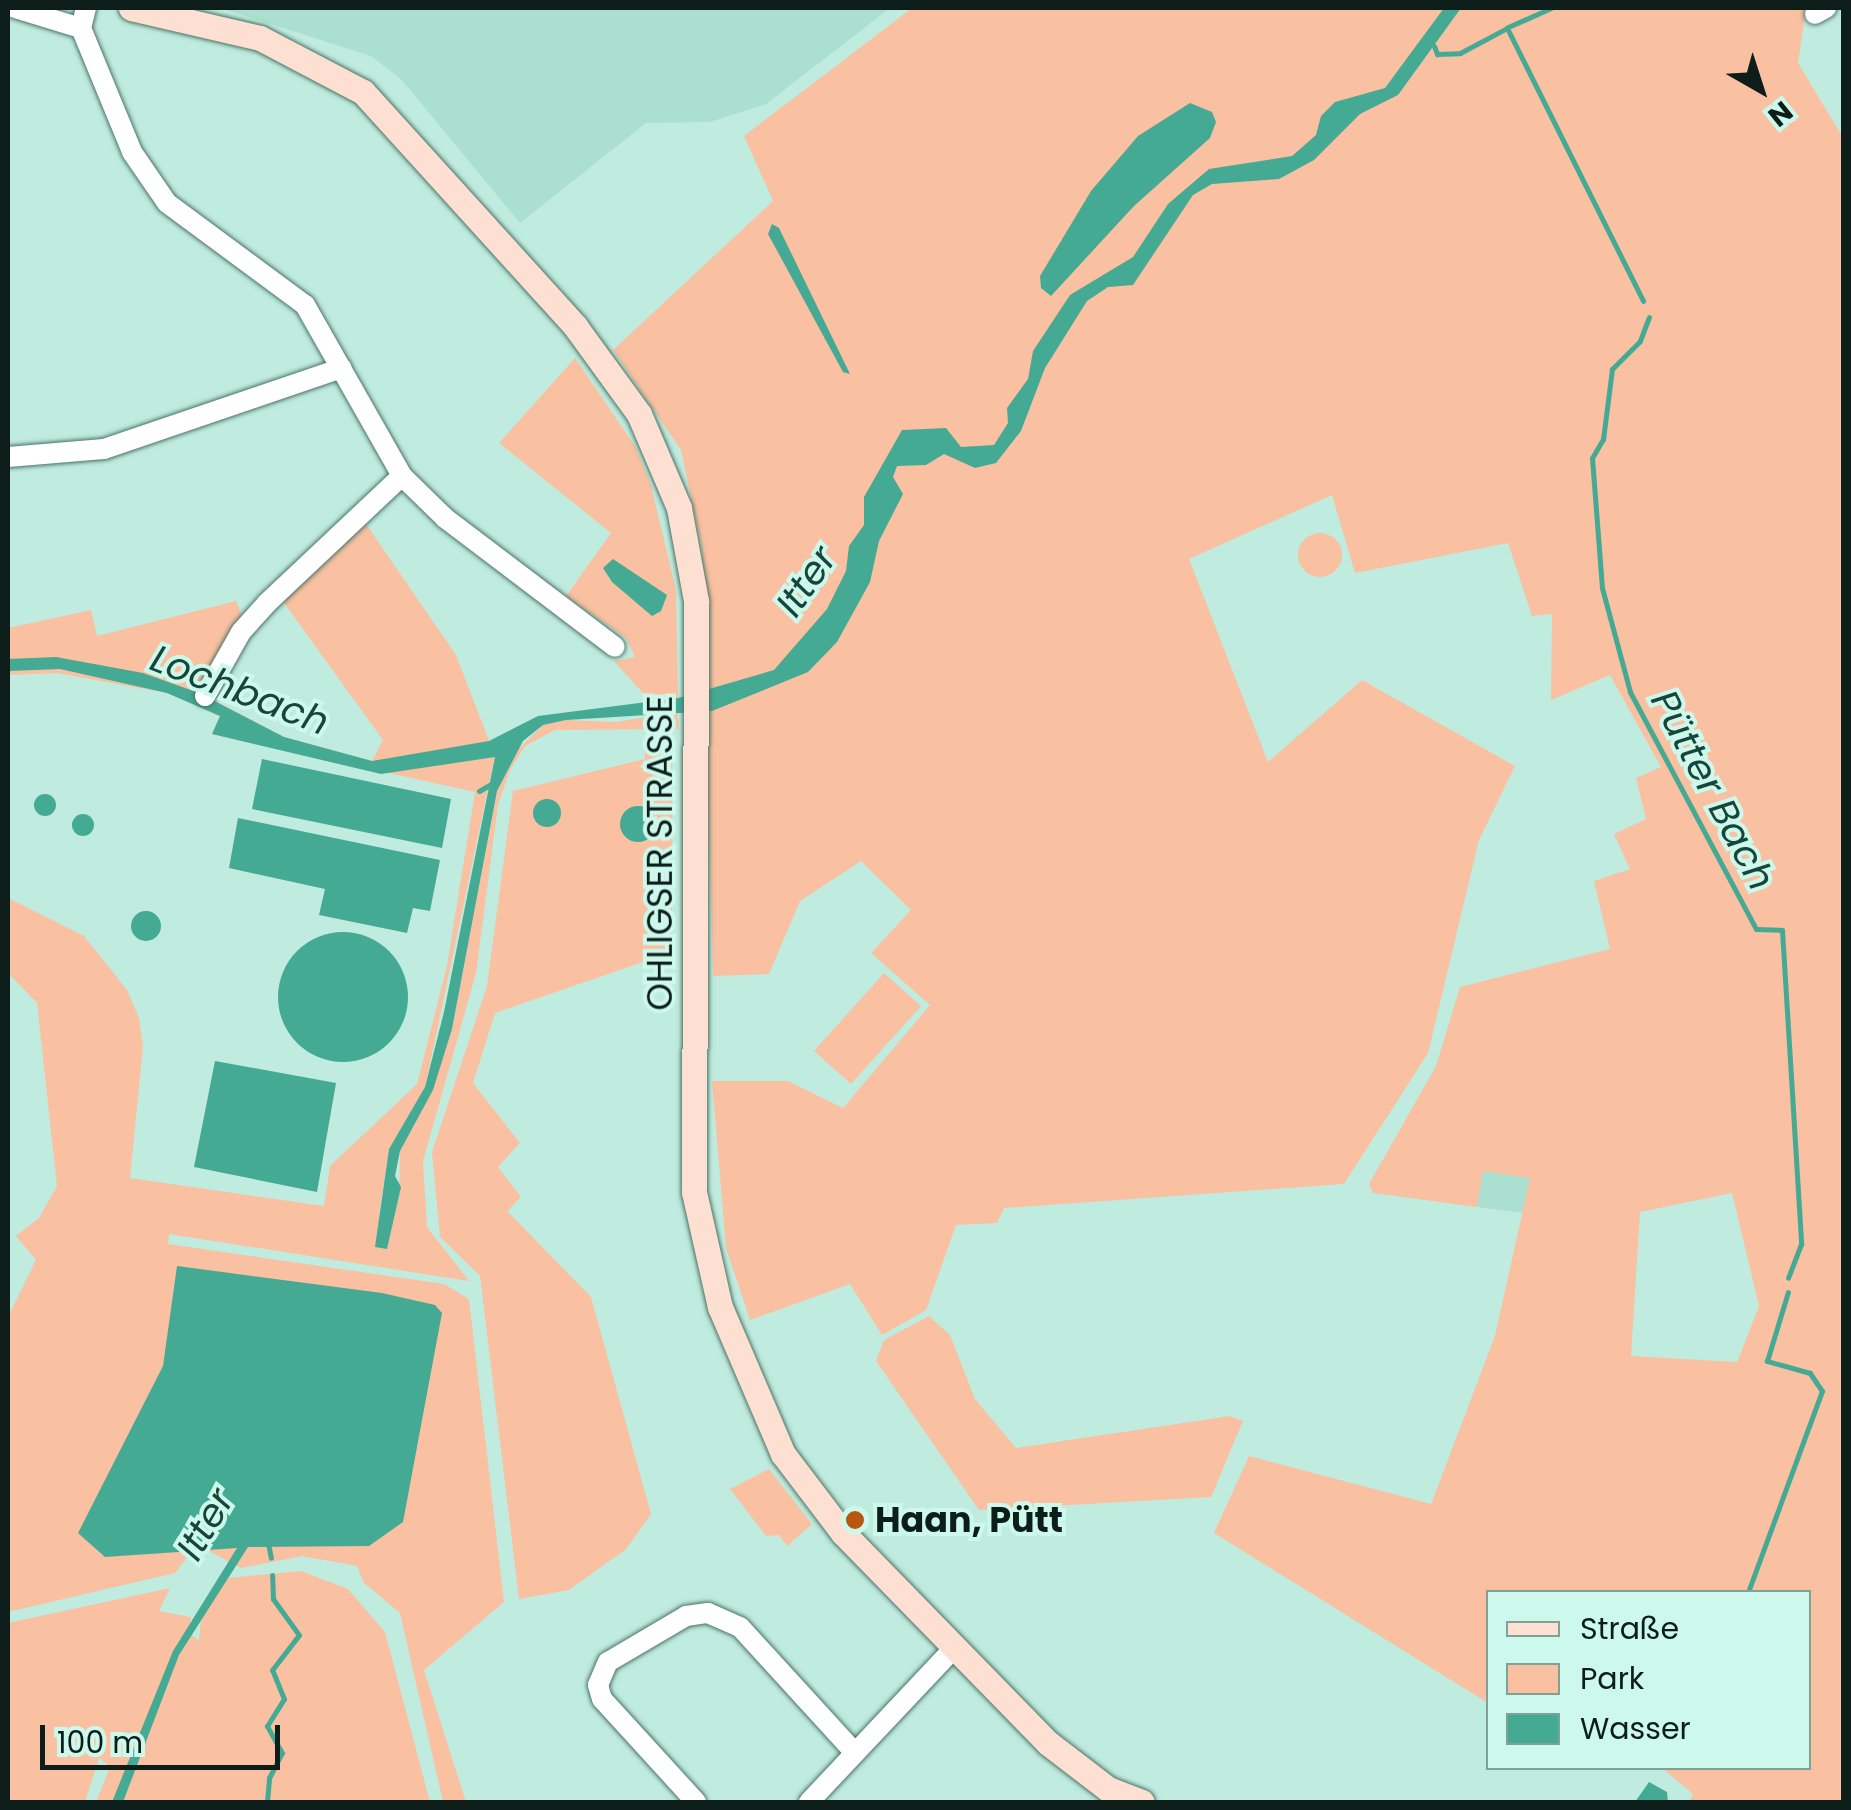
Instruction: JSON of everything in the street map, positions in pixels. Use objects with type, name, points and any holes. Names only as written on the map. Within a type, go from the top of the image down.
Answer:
[{"type":"main road","name":"OHLIGSER STRASSE","points":[[131,8],[260,38],[345,78],[402,130],[575,326],[640,414],[668,473],[688,542],[696,680],[693,1141],[700,1242],[720,1307],[783,1454],[843,1533],[953,1650],[1082,1773],[1142,1802]]},
{"type":"street","points":[[15,8],[83,18],[132,152],[167,203],[294,293],[342,368],[402,476],[445,518],[615,647]]},
{"type":"street","points":[[8,457],[104,449],[342,368]]},
{"type":"street","points":[[205,696],[241,632],[402,476]]},
{"type":"street","points":[[696,1802],[602,1699],[598,1685],[602,1667],[617,1655],[686,1616],[708,1613],[740,1627],[854,1752]]},
{"type":"street","points":[[809,1802],[953,1650]]},
{"type":"shaded area","points":[[220,8],[890,8],[766,104],[710,122],[646,123],[520,223],[401,79],[371,56]]},
{"type":"shaded area","points":[[1483,1170],[1530,1177],[1525,1213],[1477,1207]]},
{"type":"green space","points":[[912,8],[1806,8],[1798,63],[1844,139],[1843,1802],[1689,1802],[1693,1794],[1664,1770],[1811,1770],[1811,1590],[1486,1590],[1486,1702],[1214,1533],[1249,1456],[1431,1504],[1495,1336],[1530,1178],[1483,1171],[1477,1207],[1373,1193],[1369,1184],[1436,1066],[1460,987],[1610,949],[1594,881],[1630,869],[1614,834],[1646,819],[1636,778],[1661,767],[1610,675],[1551,700],[1552,614],[1532,616],[1508,543],[1355,573],[1332,495],[1189,559],[1268,762],[1362,680],[1515,766],[1479,840],[1428,1053],[1344,1184],[1004,1208],[997,1223],[956,1225],[926,1310],[882,1335],[850,1284],[750,1320],[726,1248],[712,1081],[788,1081],[843,1108],[930,1005],[871,953],[911,910],[861,861],[800,901],[769,974],[713,976],[702,550],[681,450],[613,350],[773,201],[744,136]],"holes":[[[1732,1193],[1759,1306],[1737,1362],[1631,1356],[1640,1212]]]},
{"type":"green space","points":[[575,358],[635,446],[651,485],[676,590],[678,698],[651,702],[614,661],[635,657],[626,638],[566,596],[611,533],[499,443]]},
{"type":"green space","points":[[364,521],[456,655],[495,756],[425,1087],[389,1149],[379,1214],[391,1216],[399,1198],[400,1151],[452,1029],[497,791],[512,755],[543,725],[566,720],[616,722],[677,712],[679,729],[555,730],[525,746],[510,770],[498,805],[476,973],[423,1161],[427,1227],[469,1281],[169,1234],[168,1244],[444,1284],[469,1299],[504,1602],[424,1670],[466,1802],[443,1802],[400,1613],[364,1583],[357,1566],[302,1556],[241,1568],[207,1550],[188,1556],[175,1573],[8,1612],[8,1317],[36,1260],[16,1236],[39,1218],[57,1186],[37,1003],[8,973],[8,898],[84,936],[127,990],[139,1018],[143,1046],[130,1178],[324,1206],[330,1166],[417,1084],[447,966],[475,792],[212,734],[220,717],[206,710],[212,699],[284,737],[372,761],[383,740],[282,600]]},
{"type":"green space","points":[[1320,533],[1335,540],[1342,555],[1335,570],[1320,577],[1305,570],[1298,555],[1305,540]]},
{"type":"green space","points":[[236,601],[242,616],[193,704],[167,693],[57,673],[8,675],[8,628],[91,610],[97,636]]},
{"type":"green space","points":[[672,746],[672,952],[495,1013],[473,1083],[520,1143],[498,1167],[521,1197],[507,1211],[591,1297],[651,1514],[626,1549],[569,1590],[519,1599],[480,1276],[440,1237],[432,1152],[487,986],[513,791],[645,759],[644,747]]},
{"type":"green space","points":[[884,973],[921,1006],[851,1084],[814,1051]]},
{"type":"green space","points":[[929,1316],[950,1335],[975,1399],[1016,1448],[1230,1416],[1243,1421],[1211,1497],[979,1510],[876,1361],[884,1340]]},
{"type":"green space","points":[[769,1469],[812,1524],[787,1546],[779,1535],[766,1536],[730,1489]]},
{"type":"green space","points":[[301,1571],[348,1589],[385,1632],[430,1802],[96,1802],[110,1767],[99,1758],[85,1802],[8,1802],[8,1623],[170,1588],[159,1611],[191,1617],[189,1633],[199,1641],[201,1618],[227,1578]]},
{"type":"water","points":[[1444,8],[1461,8],[1398,95],[1360,114],[1314,160],[1279,179],[1212,184],[1193,195],[1133,285],[1108,287],[1087,301],[1045,368],[1021,431],[996,463],[975,468],[944,454],[926,465],[897,466],[893,477],[903,494],[879,541],[870,582],[837,642],[808,672],[712,711],[566,720],[543,725],[523,741],[497,791],[452,1029],[433,1090],[400,1151],[395,1176],[401,1187],[387,1249],[375,1247],[389,1149],[425,1087],[444,1012],[495,757],[381,774],[212,734],[220,716],[167,693],[60,669],[8,671],[8,659],[56,657],[143,673],[199,693],[284,737],[372,761],[489,741],[538,716],[678,698],[774,670],[827,609],[846,571],[849,546],[864,525],[864,497],[902,430],[946,428],[961,447],[994,445],[1008,423],[1007,408],[1028,379],[1033,351],[1070,295],[1133,257],[1168,204],[1209,169],[1292,156],[1316,135],[1321,116],[1335,102],[1385,88]]},
{"type":"water","points":[[1190,103],[1212,112],[1216,122],[1210,138],[1134,206],[1051,296],[1041,288],[1040,276],[1091,191],[1138,136]]},
{"type":"water","points":[[772,224],[779,228],[850,374],[843,372],[768,234]]},
{"type":"water","points":[[613,559],[667,595],[661,611],[652,616],[612,582],[603,568]]},
{"type":"water","points":[[262,759],[451,799],[442,848],[252,809]]},
{"type":"water","points":[[45,794],[53,797],[53,813],[45,816],[37,813],[34,805],[37,797]]},
{"type":"water","points":[[547,799],[557,803],[561,813],[557,823],[547,827],[537,823],[533,813],[537,803]]},
{"type":"water","points":[[638,806],[651,811],[656,824],[651,837],[638,842],[625,837],[620,824],[625,811]]},
{"type":"water","points":[[83,814],[91,817],[91,833],[83,836],[75,833],[72,825],[75,817]]},
{"type":"water","points":[[238,818],[440,860],[430,911],[413,908],[407,933],[319,915],[325,889],[229,868]]},
{"type":"water","points":[[146,911],[157,915],[161,926],[157,937],[146,941],[135,937],[131,926],[135,915]]},
{"type":"water","points":[[343,932],[368,937],[389,951],[403,972],[408,997],[403,1022],[389,1043],[368,1057],[343,1062],[318,1057],[297,1043],[283,1022],[278,997],[283,972],[297,951],[318,937]]},
{"type":"water","points":[[215,1061],[336,1083],[317,1192],[194,1167]]},
{"type":"water","name":"Itter","points":[[177,1266],[382,1293],[435,1305],[442,1313],[403,1522],[369,1546],[248,1547],[179,1655],[123,1802],[112,1802],[173,1651],[237,1548],[105,1557],[78,1533],[163,1366]]},
{"type":"water","points":[[1649,1782],[1667,1792],[1668,1802],[1635,1802]]},
{"type":"waterway","points":[[1508,27],[1551,8]]},
{"type":"waterway","name":"Pütter Bach","points":[[1434,46],[1437,54],[1460,53],[1507,28],[1643,301]]},
{"type":"waterway","name":"Pütter Bach","points":[[1649,317],[1640,341],[1612,369],[1603,439],[1592,458],[1602,588],[1630,692],[1756,929],[1782,930],[1801,1244],[1788,1278]]},
{"type":"waterway","points":[[479,791],[493,783]]},
{"type":"waterway","name":"Pütter Bach","points":[[1749,1590],[1822,1391],[1810,1373],[1767,1361],[1788,1292]]},
{"type":"waterway","points":[[268,1543],[271,1558]]},
{"type":"waterway","points":[[267,1802],[269,1778],[282,1753],[267,1726],[284,1699],[272,1670],[299,1635],[273,1599],[272,1575]]},
{"type":"place","name":"Haan, Pütt","points":[[855,1520]]},
{"type":"water label","name":"Lochbach","points":[[240,690]]}]
